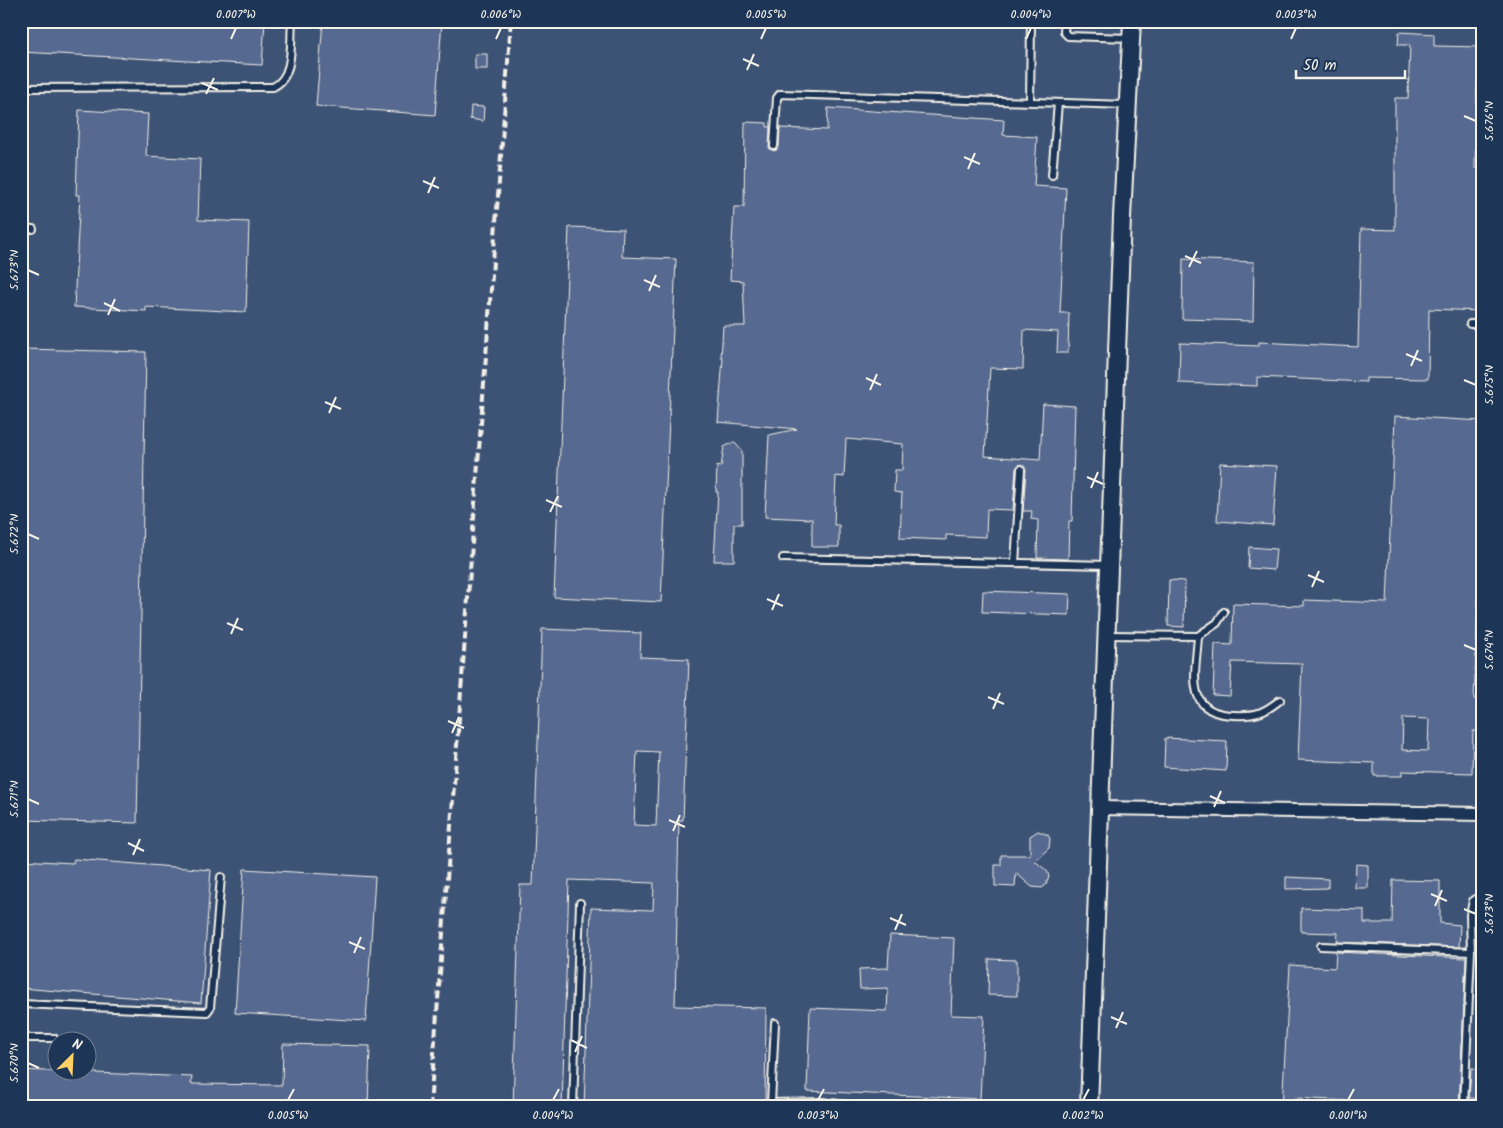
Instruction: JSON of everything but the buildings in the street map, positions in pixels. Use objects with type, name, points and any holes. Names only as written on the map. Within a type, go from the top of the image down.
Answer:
[{"type":"street","points":[[1089,1107],[1098,808],[1107,635],[1132,21]]},
{"type":"street","points":[[1098,808],[1482,814]]},
{"type":"lane","points":[[21,88],[273,87],[282,83],[287,76],[292,21]]},
{"type":"lane","points":[[1030,102],[1031,21]]},
{"type":"lane","points":[[1065,21],[1064,32],[1068,36],[1131,38]]},
{"type":"lane","points":[[774,146],[777,98],[780,94],[1128,105]]},
{"type":"lane","points":[[1052,175],[1058,102]]},
{"type":"lane","points":[[21,229],[33,229]]},
{"type":"lane","points":[[1470,324],[1482,324]]},
{"type":"lane","points":[[1015,563],[1021,469]]},
{"type":"lane","points":[[783,558],[1110,565]]},
{"type":"lane","points":[[1107,635],[1198,636],[1217,622],[1224,612]]},
{"type":"lane","points":[[1198,636],[1197,693],[1203,707],[1219,715],[1241,716],[1264,713],[1280,700]]},
{"type":"lane","points":[[21,1004],[207,1012],[210,1008],[221,877]]},
{"type":"lane","points":[[1464,1107],[1472,952],[1470,915],[1473,901],[1482,894]]},
{"type":"lane","points":[[573,1107],[580,903]]},
{"type":"lane","points":[[1321,946],[1472,952]]},
{"type":"lane","points":[[774,1023],[771,1105],[822,1102],[864,1107]]},
{"type":"lane","points":[[21,1038],[48,1038]]},
{"type":"shaded area","points":[[21,21],[1482,21],[1482,1107],[21,1107]]},
{"type":"railway","points":[[430,1107],[511,21]]}]
